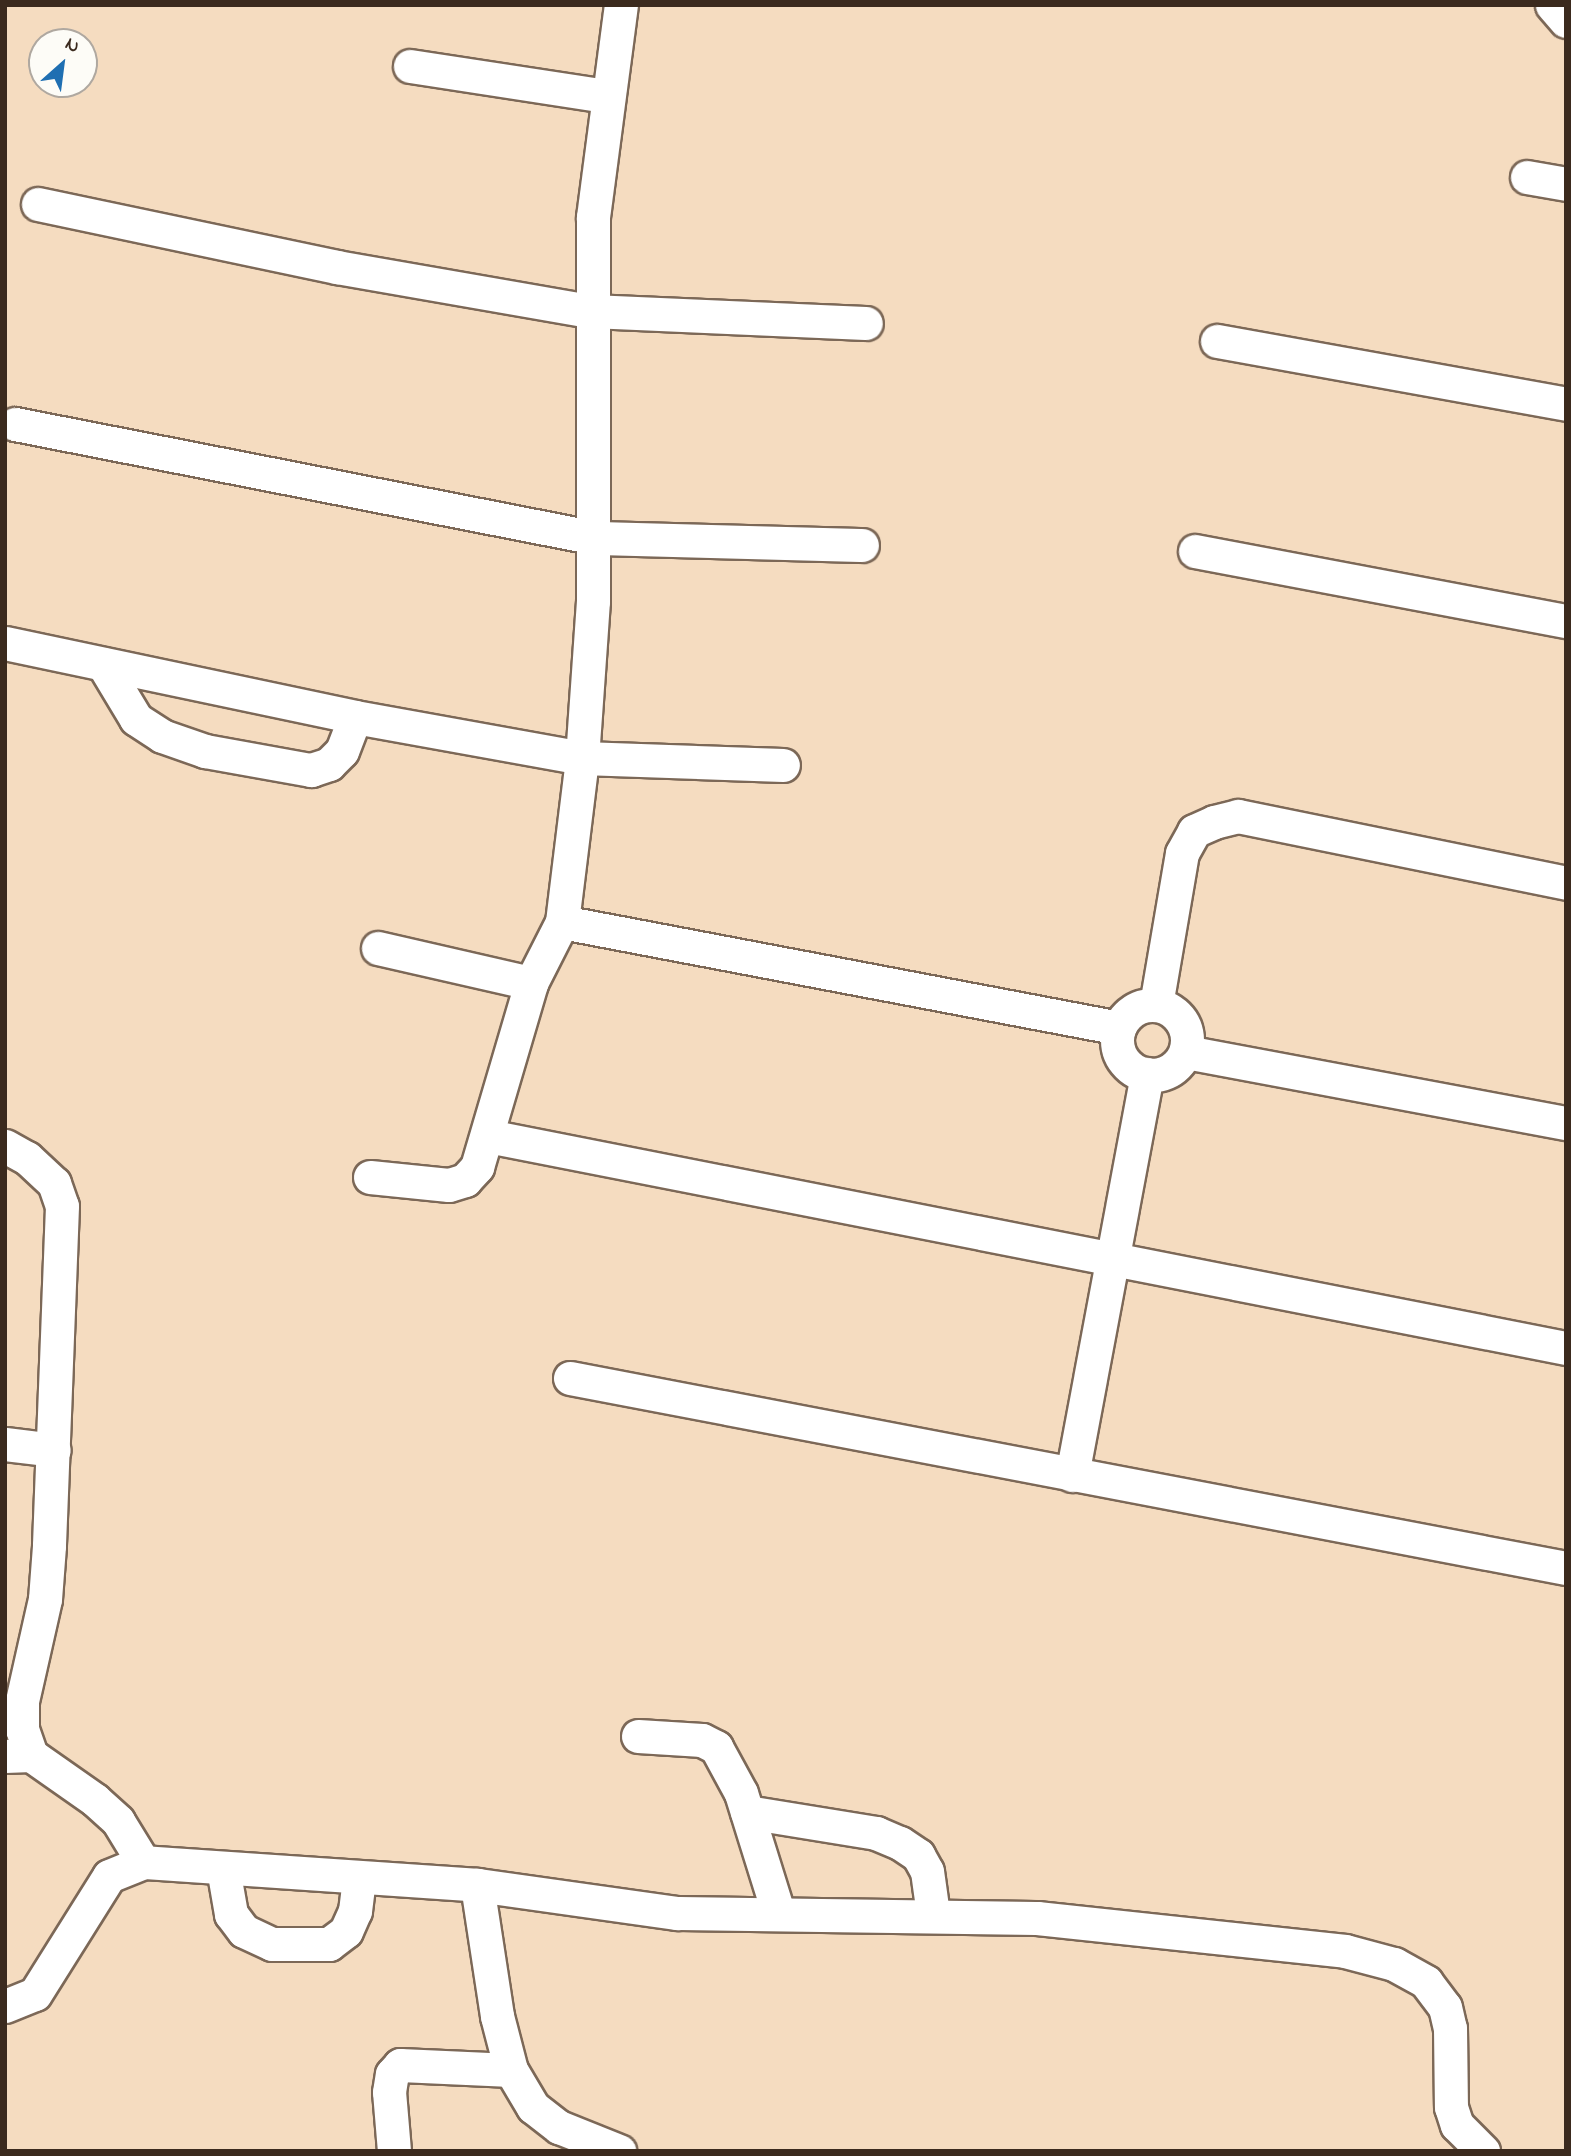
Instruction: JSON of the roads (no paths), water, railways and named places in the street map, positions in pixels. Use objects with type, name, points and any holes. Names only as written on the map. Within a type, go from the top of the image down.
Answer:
[{"type":"street","points":[[370,1177],[449,1185],[465,1181],[477,1167],[531,983],[562,922],[582,758],[596,538],[590,311],[593,217],[621,5]]},
{"type":"street","points":[[1552,5],[1566,20]]},
{"type":"street","points":[[410,65],[607,96]]},
{"type":"street","points":[[1527,177],[1566,184]]},
{"type":"street","points":[[38,204],[337,267],[590,311],[866,323]]},
{"type":"street","points":[[1217,341],[1566,404]]},
{"type":"street","points":[[15,424],[596,538],[862,545]]},
{"type":"street","points":[[1195,551],[1566,621]]},
{"type":"street","points":[[5,643],[355,717],[582,758],[783,765]]},
{"type":"street","points":[[103,664],[136,719],[162,736],[205,751],[311,770],[329,764],[342,751],[355,717]]},
{"type":"street","points":[[1156,1004],[1182,853],[1194,831],[1214,822],[1238,816],[1566,883]]},
{"type":"street","points":[[562,922],[1119,1028]]},
{"type":"street","points":[[377,948],[531,983]]},
{"type":"street","points":[[1156,1004],[1127,1014],[1119,1028],[1117,1043],[1122,1057],[1133,1069],[1147,1074],[1163,1073],[1185,1052]]},
{"type":"street","points":[[1156,1004],[1182,1021],[1185,1052]]},
{"type":"street","points":[[1185,1052],[1566,1123]]},
{"type":"street","points":[[1072,1475],[1147,1074]]},
{"type":"street","points":[[488,1136],[1566,1348]]},
{"type":"street","points":[[5,1146],[27,1158],[54,1183],[62,1206],[54,1450],[45,1599],[22,1701],[18,1755],[118,1821],[143,1862]]},
{"type":"street","points":[[570,1378],[1566,1568]]},
{"type":"street","points":[[5,1444],[54,1450]]},
{"type":"street","points":[[638,1736],[702,1740],[716,1747],[730,1766],[778,1912]]},
{"type":"street","points":[[747,1812],[876,1833],[900,1843],[918,1855],[927,1871],[933,1914]]},
{"type":"street","points":[[5,2006],[35,1994],[109,1876],[143,1862],[477,1885],[677,1913],[933,1914],[1037,1918],[1345,1951],[1394,1964],[1426,1982],[1445,2007],[1450,2028],[1451,2107],[1457,2125],[1483,2151]]},
{"type":"street","points":[[223,1868],[231,1914],[244,1931],[272,1944],[329,1944],[346,1931],[355,1911],[359,1877]]},
{"type":"street","points":[[477,1885],[497,2016],[511,2070],[533,2107],[559,2127],[619,2151]]},
{"type":"street","points":[[394,2151],[389,2092],[392,2074],[400,2065],[511,2070]]}]
